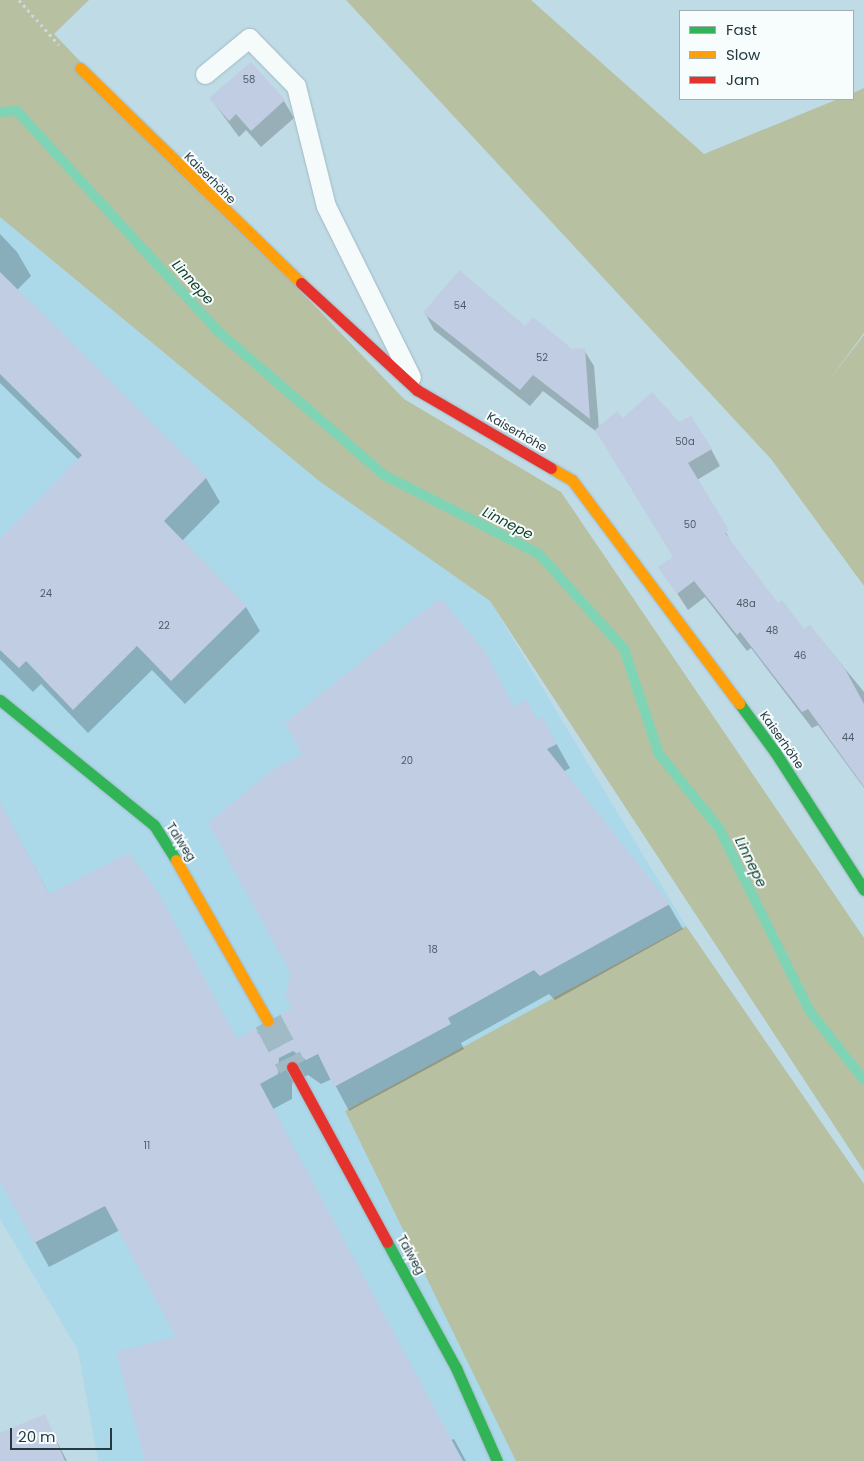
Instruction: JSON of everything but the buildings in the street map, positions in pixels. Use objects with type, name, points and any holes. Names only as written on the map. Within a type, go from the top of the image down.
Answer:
[{"type":"street","name":"Kaiserhöhe","points":[[80,68],[236,224],[417,390],[572,480],[775,752],[864,890]]},
{"type":"street","name":"Talweg","points":[[0,700],[154,825],[196,891],[268,1021]]},
{"type":"street","name":"Talweg","points":[[292,1067],[456,1368],[498,1461]]},
{"type":"lane","points":[[205,74],[249,38],[296,86],[326,206],[417,390]]},
{"type":"path","points":[[19,0],[80,68]]},
{"type":"shaded area","points":[[0,217],[319,481],[490,601],[686,926],[345,1111],[517,1461],[98,1461],[78,1350],[0,1219]]},
{"type":"green space","points":[[0,0],[89,0],[54,34],[404,399],[561,492],[864,938],[864,1171],[490,601],[319,481],[0,217]]},
{"type":"green space","points":[[346,0],[531,0],[704,154],[836,100],[854,100],[854,93],[864,88],[864,333],[830,379],[864,335],[864,586],[771,459]]},
{"type":"green space","points":[[686,926],[864,1184],[864,1461],[516,1461],[345,1111]]},
{"type":"waterway","name":"Linnepe","points":[[0,112],[17,111],[219,332],[384,475],[539,554],[624,649],[659,754],[719,828],[811,1013],[864,1080]]},
{"type":"tunnel","points":[[268,1021],[292,1067]]},
{"type":"traffic: fast","points":[[0,700],[154,825],[176,860]]},
{"type":"traffic: fast","points":[[739,703],[775,752],[864,890]]},
{"type":"traffic: fast","points":[[387,1242],[456,1368],[497,1461]]},
{"type":"traffic: slow","points":[[80,68],[301,283]]},
{"type":"traffic: slow","points":[[551,468],[572,480],[739,703]]},
{"type":"traffic: slow","points":[[176,860],[268,1021]]},
{"type":"traffic: jam","points":[[301,283],[417,390],[551,468]]},
{"type":"traffic: jam","points":[[292,1067],[387,1242]]}]
